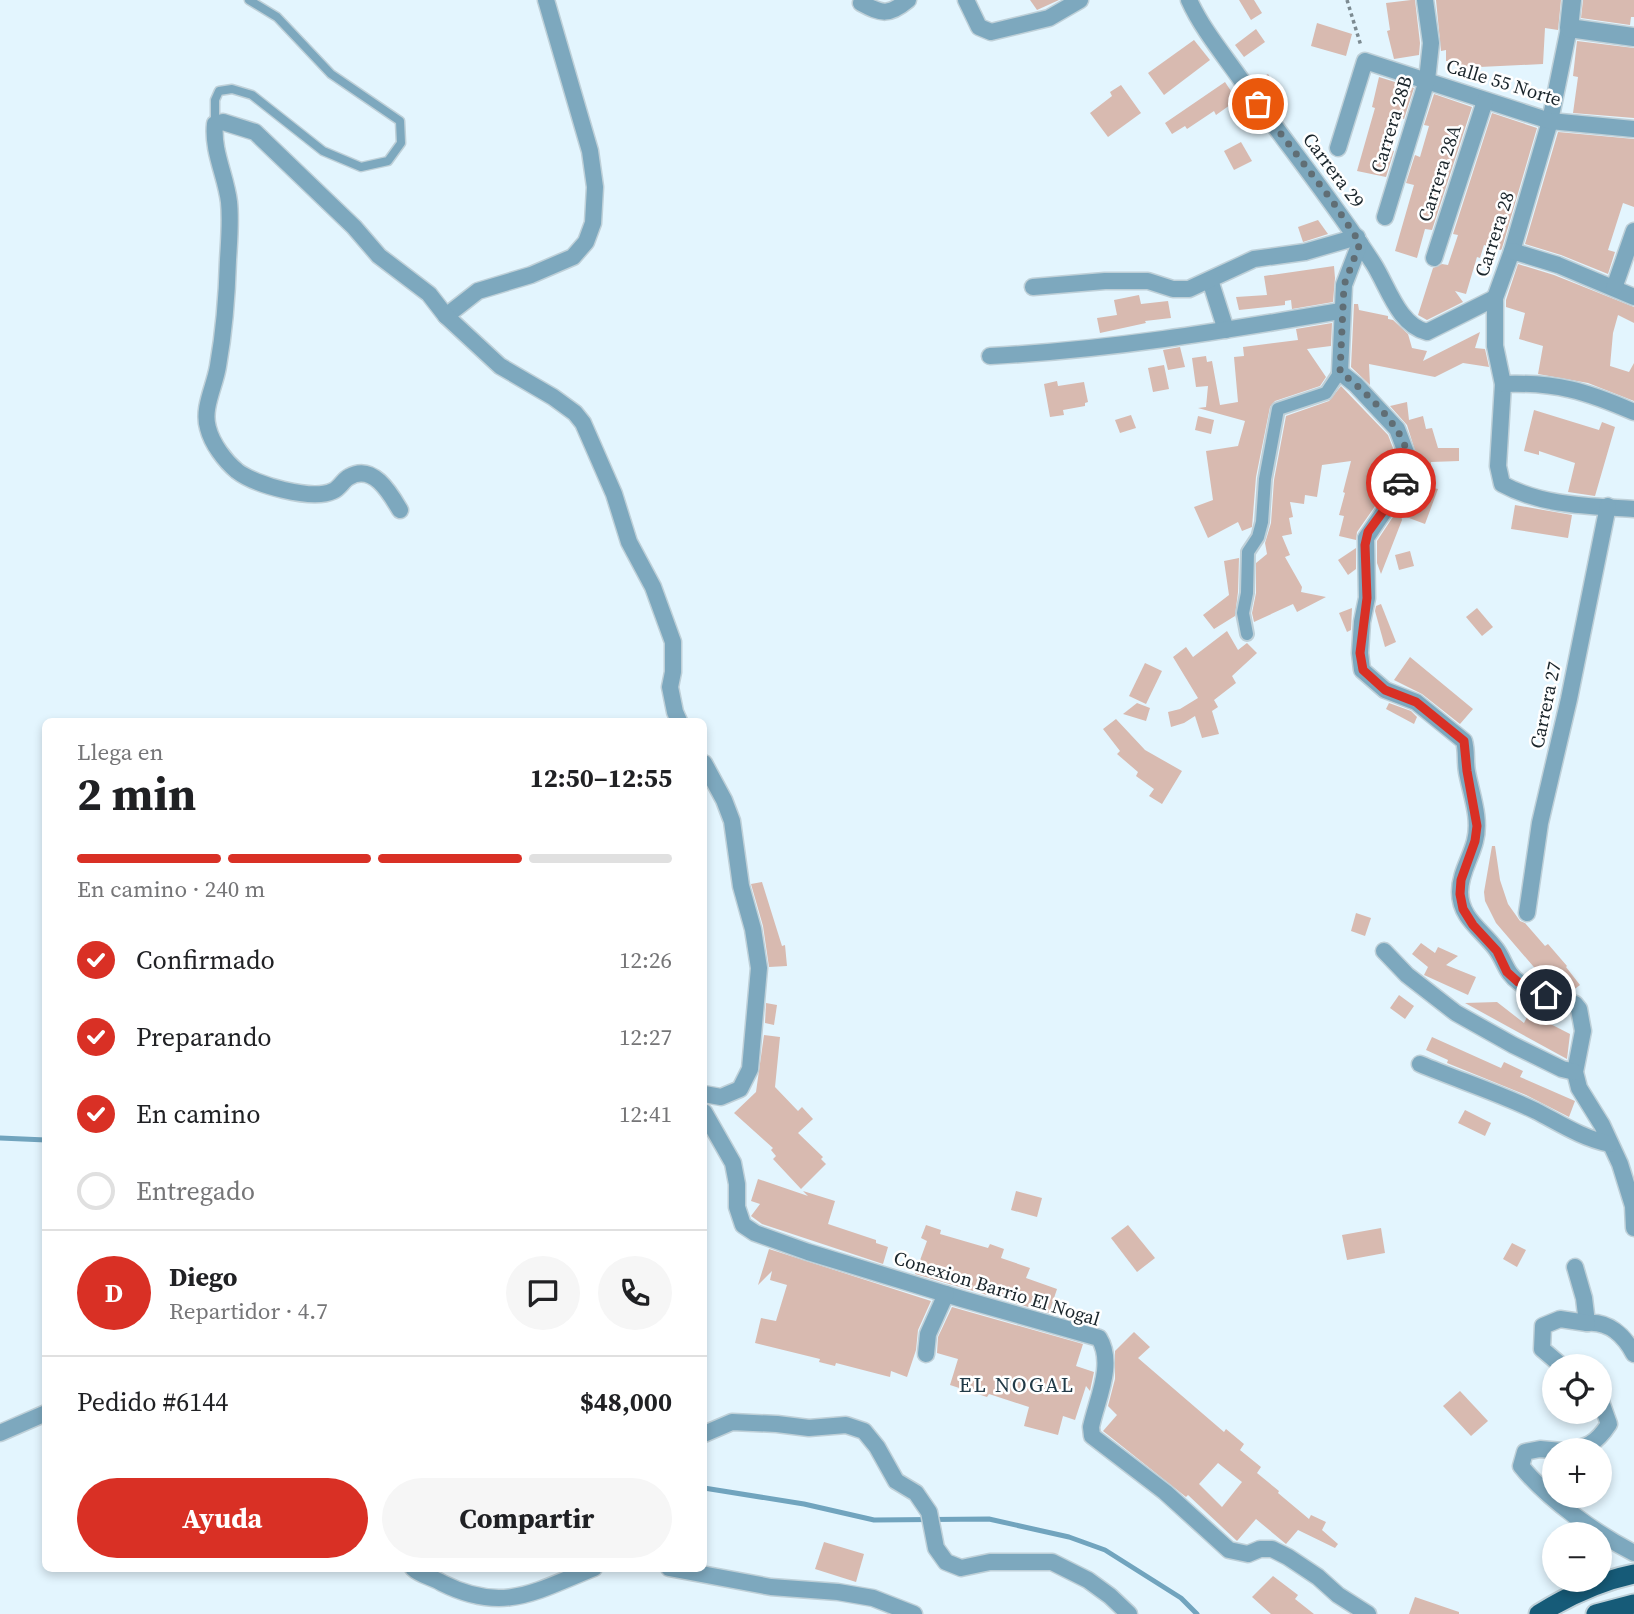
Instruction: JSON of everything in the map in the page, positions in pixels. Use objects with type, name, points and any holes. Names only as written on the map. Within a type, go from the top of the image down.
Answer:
[{"type":"highway","points":[[1539,1614],[1558,1602],[1601,1583],[1634,1574]]},
{"type":"highway","points":[[1596,1614],[1634,1604]]},
{"type":"street","points":[[446,316],[478,291],[531,275],[573,257],[586,242],[593,223],[595,187],[590,152],[546,0]]},
{"type":"street","points":[[862,1],[885,12],[897,9],[908,0]]},
{"type":"street","points":[[966,0],[979,27],[991,32],[1049,18],[1080,0]]},
{"type":"street","name":"Carrera 29","points":[[1189,0],[1279,133],[1333,202],[1409,325],[1427,332],[1495,298]]},
{"type":"street","name":"Carrera 28B","points":[[1385,217],[1427,80],[1431,43],[1425,0]]},
{"type":"street","name":"Carrera 28","points":[[1572,0],[1550,121],[1512,251],[1495,298],[1495,346],[1503,384],[1498,466],[1502,484],[1530,497],[1565,504],[1608,506]]},
{"type":"street","points":[[1569,28],[1634,37]]},
{"type":"street","points":[[1338,148],[1364,61]]},
{"type":"street","name":"Calle 55 Norte","points":[[1364,61],[1550,121],[1634,129]]},
{"type":"street","name":"Carrera 28A","points":[[1434,258],[1485,101]]},
{"type":"street","points":[[400,510],[389,491],[377,479],[366,474],[348,477],[335,490],[318,495],[262,483],[239,472],[220,453],[207,428],[207,412],[218,368],[228,263],[229,203],[214,137],[215,124],[223,122],[255,132],[354,228],[379,256],[429,293],[446,316],[500,366],[553,397],[575,413],[583,423],[614,494],[629,542],[653,587],[673,642],[670,687],[678,718]]},
{"type":"street","points":[[1614,288],[1634,230]]},
{"type":"street","points":[[1033,287],[1105,281],[1148,281],[1173,289],[1189,289],[1254,259],[1305,252],[1358,240]]},
{"type":"street","points":[[1247,634],[1243,613],[1247,593],[1248,552],[1258,537],[1262,522],[1269,449],[1278,409],[1326,393],[1340,372],[1344,285],[1358,240]]},
{"type":"street","points":[[1512,251],[1558,265],[1634,297]]},
{"type":"street","points":[[1210,280],[1226,330]]},
{"type":"street","points":[[990,356],[1111,347],[1341,311]]},
{"type":"street","points":[[1340,372],[1356,385],[1397,429],[1407,455],[1400,488],[1368,532],[1365,545],[1367,598],[1360,653],[1363,670],[1385,690],[1416,702],[1464,741],[1477,826],[1475,841],[1461,880],[1463,909],[1473,925],[1497,951],[1507,972],[1518,982],[1575,1004],[1579,1009],[1583,1031],[1575,1072],[1579,1087],[1602,1125],[1620,1164],[1633,1206],[1634,1228]]},
{"type":"street","points":[[1503,384],[1550,384],[1580,391],[1634,412]]},
{"type":"street","points":[[1608,506],[1634,509]]},
{"type":"street","name":"Carrera 27","points":[[1527,913],[1539,823],[1569,699],[1608,506]]},
{"type":"street","points":[[707,769],[732,821],[741,886],[753,929],[759,968],[750,1069],[740,1089],[721,1097],[707,1095]]},
{"type":"street","points":[[1384,951],[1415,982],[1456,1013],[1513,1045],[1562,1069],[1575,1072]]},
{"type":"street","points":[[1420,1064],[1536,1111],[1588,1139],[1610,1144]]},
{"type":"street","name":"Conexion Barrio El Nogal","points":[[707,1117],[733,1163],[737,1207],[743,1225],[775,1242],[1099,1338],[1106,1349],[1105,1364],[1091,1427],[1092,1436],[1165,1492],[1229,1550],[1248,1554],[1260,1549],[1272,1549],[1298,1564],[1368,1614]]},
{"type":"street","points":[[1575,1267],[1584,1298],[1587,1322]]},
{"type":"street","points":[[926,1354],[928,1334],[946,1294]]},
{"type":"street","points":[[1548,1354],[1542,1349],[1544,1326],[1560,1319],[1600,1322],[1625,1339],[1634,1354]]},
{"type":"street","points":[[0,1433],[42,1415]]},
{"type":"street","points":[[707,1433],[732,1422],[809,1428],[846,1425],[864,1431],[877,1447],[895,1481],[916,1493],[929,1513],[936,1548],[946,1562],[961,1568],[990,1562],[1052,1562],[1088,1580],[1129,1614]]},
{"type":"street","points":[[1542,1449],[1525,1452],[1521,1466],[1542,1490]]},
{"type":"street","points":[[1567,1508],[1618,1545],[1634,1553]]},
{"type":"street","points":[[420,1572],[463,1595],[500,1604],[521,1600],[585,1572]]},
{"type":"street","points":[[690,1572],[771,1587],[838,1592],[873,1598],[914,1614]]},
{"type":"lane","points":[[215,124],[215,100],[219,91],[232,89],[252,95],[323,150],[361,167],[388,161],[401,143],[400,121],[331,74],[277,17],[249,0]]},
{"type":"path","points":[[1347,0],[1364,61]]},
{"type":"building","points":[[1030,0],[1059,0],[1037,10]]},
{"type":"building","points":[[1239,0],[1254,0],[1262,13],[1251,20]]},
{"type":"building","points":[[1415,0],[1419,55],[1394,59],[1387,31],[1390,30],[1386,3]]},
{"type":"building","points":[[1436,0],[1561,0],[1558,30],[1545,28],[1543,64],[1459,68],[1458,61],[1446,61],[1446,50],[1441,51]]},
{"type":"building","points":[[1583,0],[1634,0],[1634,17],[1631,17],[1630,25],[1581,18]]},
{"type":"building","points":[[1317,23],[1352,34],[1346,56],[1311,46]]},
{"type":"building","points":[[1256,29],[1265,42],[1244,57],[1235,45]]},
{"type":"building","points":[[1194,40],[1210,60],[1164,95],[1148,73]]},
{"type":"building","points":[[1577,41],[1634,48],[1634,118],[1573,113],[1578,77],[1573,76]]},
{"type":"building","points":[[1268,74],[1275,85],[1264,92],[1256,81]]},
{"type":"building","points":[[1379,77],[1414,88],[1404,119],[1396,117],[1388,149],[1394,151],[1386,177],[1357,171],[1375,108],[1372,107]]},
{"type":"building","points":[[1225,82],[1237,100],[1216,115],[1214,111],[1187,129],[1185,126],[1172,134],[1165,123]]},
{"type":"building","points":[[1121,85],[1141,113],[1108,137],[1090,113],[1112,96],[1110,92]]},
{"type":"building","points":[[1434,94],[1472,107],[1432,230],[1425,229],[1417,258],[1395,251],[1414,185],[1406,183],[1415,155],[1420,157],[1429,126],[1424,125]]},
{"type":"building","points":[[1492,113],[1537,128],[1502,248],[1501,250],[1484,245],[1480,258],[1477,257],[1466,294],[1455,291],[1463,302],[1427,320],[1418,315],[1433,268],[1442,264],[1448,265],[1458,235],[1453,234]]},
{"type":"building","points":[[1558,132],[1634,139],[1634,207],[1623,203],[1608,250],[1615,252],[1608,274],[1525,244]]},
{"type":"building","points":[[1241,142],[1252,161],[1234,170],[1224,151]]},
{"type":"building","points":[[1318,220],[1328,234],[1303,242],[1298,227]]},
{"type":"building","points":[[1518,264],[1554,275],[1634,307],[1634,323],[1618,315],[1613,333],[1610,366],[1629,372],[1634,363],[1634,401],[1588,383],[1538,374],[1543,346],[1519,339],[1525,313],[1506,307]]},
{"type":"building","points":[[1334,266],[1333,302],[1292,309],[1291,300],[1285,301],[1285,305],[1239,310],[1236,297],[1267,295],[1264,276]]},
{"type":"building","points":[[1139,295],[1141,304],[1168,301],[1171,318],[1145,321],[1146,323],[1100,333],[1097,318],[1117,315],[1114,300]]},
{"type":"building","points":[[1354,304],[1358,304],[1359,310],[1388,316],[1388,319],[1393,320],[1408,334],[1412,348],[1427,351],[1423,361],[1480,332],[1475,348],[1485,349],[1489,367],[1463,363],[1435,377],[1369,364],[1370,385],[1351,367]]},
{"type":"building","points":[[1332,323],[1331,346],[1307,349],[1326,377],[1320,386],[1275,401],[1270,407],[1256,477],[1252,527],[1242,531],[1238,522],[1208,538],[1194,507],[1213,500],[1206,451],[1238,446],[1245,421],[1198,408],[1206,407],[1208,386],[1196,387],[1192,358],[1206,356],[1207,362],[1212,361],[1220,405],[1238,402],[1234,357],[1244,356],[1243,347],[1298,340],[1296,329]]},
{"type":"building","points":[[1180,347],[1185,367],[1168,370],[1163,350]]},
{"type":"building","points":[[1164,365],[1169,389],[1153,392],[1148,368]]},
{"type":"building","points":[[1057,381],[1058,386],[1084,382],[1088,402],[1085,406],[1063,410],[1064,415],[1050,417],[1044,384]]},
{"type":"building","points":[[1341,386],[1388,435],[1396,456],[1392,474],[1381,476],[1375,502],[1378,502],[1357,532],[1356,540],[1339,536],[1344,516],[1339,515],[1351,461],[1322,465],[1317,497],[1305,495],[1304,504],[1290,502],[1292,534],[1282,536],[1290,555],[1285,557],[1302,587],[1301,592],[1326,597],[1297,612],[1293,604],[1254,622],[1252,613],[1256,593],[1256,563],[1267,554],[1265,543],[1271,523],[1274,480],[1286,416],[1329,401]]},
{"type":"building","points":[[1407,402],[1409,420],[1423,416],[1426,429],[1432,428],[1438,448],[1459,448],[1459,461],[1431,462],[1430,487],[1438,489],[1425,524],[1401,515],[1402,520],[1381,574],[1377,563],[1377,541],[1404,500],[1407,500],[1417,457],[1407,425],[1390,406]]},
{"type":"building","points":[[1534,410],[1599,430],[1602,422],[1615,427],[1595,496],[1568,492],[1575,463],[1539,451],[1539,455],[1524,451]]},
{"type":"building","points":[[1131,415],[1136,428],[1120,433],[1115,420]]},
{"type":"building","points":[[1198,416],[1214,420],[1211,434],[1195,430]]},
{"type":"building","points":[[1515,505],[1572,515],[1568,538],[1511,529]]},
{"type":"building","points":[[1356,548],[1356,569],[1348,575],[1338,560]]},
{"type":"building","points":[[1410,551],[1414,566],[1399,570],[1395,555]]},
{"type":"building","points":[[1239,558],[1235,616],[1214,629],[1203,615],[1229,595],[1224,561]]},
{"type":"building","points":[[1381,604],[1396,642],[1385,647],[1375,611],[1376,606]]},
{"type":"building","points":[[1352,608],[1351,630],[1347,632],[1339,613]]},
{"type":"building","points":[[1477,608],[1493,627],[1482,636],[1466,617]]},
{"type":"building","points":[[1227,631],[1238,650],[1247,643],[1257,653],[1232,676],[1236,683],[1214,700],[1218,707],[1212,711],[1219,734],[1202,738],[1195,716],[1171,727],[1168,712],[1180,709],[1198,698],[1173,657],[1186,647],[1193,657]]},
{"type":"building","points":[[1410,657],[1473,709],[1460,724],[1422,694],[1394,680]]},
{"type":"building","points":[[1145,663],[1162,671],[1146,704],[1129,696]]},
{"type":"building","points":[[1137,703],[1150,708],[1146,721],[1123,714]]},
{"type":"building","points":[[1389,703],[1411,711],[1417,717],[1414,724],[1386,709]]},
{"type":"building","points":[[1116,719],[1145,750],[1182,771],[1162,804],[1149,796],[1154,789],[1136,776],[1138,772],[1117,754],[1120,751],[1103,729]]},
{"type":"building","points":[[1492,846],[1495,846],[1500,880],[1508,904],[1520,921],[1525,923],[1545,946],[1548,944],[1567,966],[1580,985],[1572,991],[1562,984],[1560,987],[1550,981],[1547,984],[1543,982],[1537,975],[1539,973],[1496,923],[1485,901],[1484,892]]},
{"type":"building","points":[[762,882],[782,946],[785,945],[787,966],[769,967],[763,926],[751,884]]},
{"type":"building","points":[[1356,913],[1371,918],[1365,936],[1351,931]]},
{"type":"building","points":[[1421,943],[1435,953],[1438,947],[1458,956],[1446,965],[1476,977],[1468,995],[1424,975],[1428,967],[1412,954]]},
{"type":"building","points":[[1399,995],[1414,1006],[1405,1019],[1390,1008]]},
{"type":"building","points":[[1497,1002],[1524,1023],[1529,1013],[1570,1034],[1567,1059],[1465,1003]]},
{"type":"building","points":[[766,1003],[777,1005],[774,1025],[765,1023]]},
{"type":"building","points":[[764,1035],[780,1037],[775,1087],[798,1111],[802,1107],[813,1119],[798,1133],[823,1157],[821,1159],[826,1164],[801,1189],[773,1159],[776,1156],[771,1150],[773,1148],[734,1113],[756,1092]]},
{"type":"building","points":[[1432,1037],[1501,1068],[1504,1062],[1523,1071],[1520,1077],[1575,1101],[1569,1117],[1526,1095],[1447,1063],[1448,1060],[1426,1050]]},
{"type":"building","points":[[1465,1110],[1491,1123],[1485,1136],[1458,1123]]},
{"type":"building","points":[[758,1179],[808,1196],[803,1191],[835,1201],[828,1224],[876,1240],[876,1243],[888,1247],[883,1264],[762,1224],[751,1216],[760,1204],[751,1201]]},
{"type":"building","points":[[1016,1191],[1042,1198],[1037,1217],[1011,1210]]},
{"type":"building","points":[[926,1225],[941,1230],[940,1234],[988,1248],[990,1244],[1004,1249],[1001,1258],[1030,1268],[1026,1278],[1057,1289],[1049,1313],[915,1274],[927,1241],[921,1238]]},
{"type":"building","points":[[1128,1225],[1155,1258],[1137,1272],[1111,1238]]},
{"type":"building","points":[[1381,1228],[1385,1253],[1347,1260],[1342,1235]]},
{"type":"building","points":[[1512,1243],[1526,1250],[1517,1267],[1503,1259]]},
{"type":"building","points":[[769,1249],[931,1301],[918,1330],[916,1350],[907,1377],[891,1371],[890,1377],[836,1363],[835,1366],[819,1362],[820,1359],[755,1343],[761,1318],[776,1321],[787,1285],[770,1280],[772,1271],[758,1285]]},
{"type":"building","points":[[952,1307],[1083,1344],[1076,1366],[1094,1372],[1090,1391],[1086,1386],[1075,1420],[1063,1416],[1058,1435],[1024,1426],[1029,1407],[950,1385],[958,1359],[937,1353],[938,1337]]},
{"type":"building","points":[[1134,1332],[1150,1347],[1138,1358],[1224,1432],[1226,1429],[1244,1444],[1240,1450],[1261,1467],[1257,1473],[1279,1491],[1278,1493],[1309,1519],[1311,1515],[1326,1522],[1322,1530],[1338,1544],[1335,1548],[1298,1530],[1286,1544],[1256,1519],[1237,1541],[1188,1495],[1186,1497],[1103,1431],[1117,1415],[1108,1406],[1115,1379],[1115,1351]],"holes":[[[1218,1463],[1242,1482],[1222,1507],[1199,1484]]]},
{"type":"building","points":[[1460,1391],[1488,1421],[1471,1436],[1443,1406]]},
{"type":"building","points":[[824,1542],[864,1554],[856,1582],[815,1569]]},
{"type":"building","points":[[1273,1576],[1298,1595],[1295,1599],[1314,1614],[1271,1614],[1252,1597]]},
{"type":"building","points":[[1415,1597],[1459,1612],[1459,1614],[1409,1614]]},
{"type":"waterway","points":[[0,1138],[42,1140]]},
{"type":"waterway","points":[[707,1488],[804,1504],[874,1520],[989,1519],[1069,1537],[1105,1550],[1181,1598],[1197,1614]]},
{"type":"way so far","points":[[1258,104],[1333,202],[1360,243],[1344,285],[1340,372],[1349,378],[1397,429],[1407,455],[1401,483]]},
{"type":"district","name":"EL NOGAL","points":[[1017,1384]]},
{"type":"route","points":[[1401,483],[1368,532],[1365,545],[1367,598],[1360,653],[1363,670],[1385,690],[1416,702],[1464,741],[1477,826],[1475,841],[1461,880],[1463,909],[1473,925],[1497,951],[1507,972],[1518,982],[1546,995]]}]
